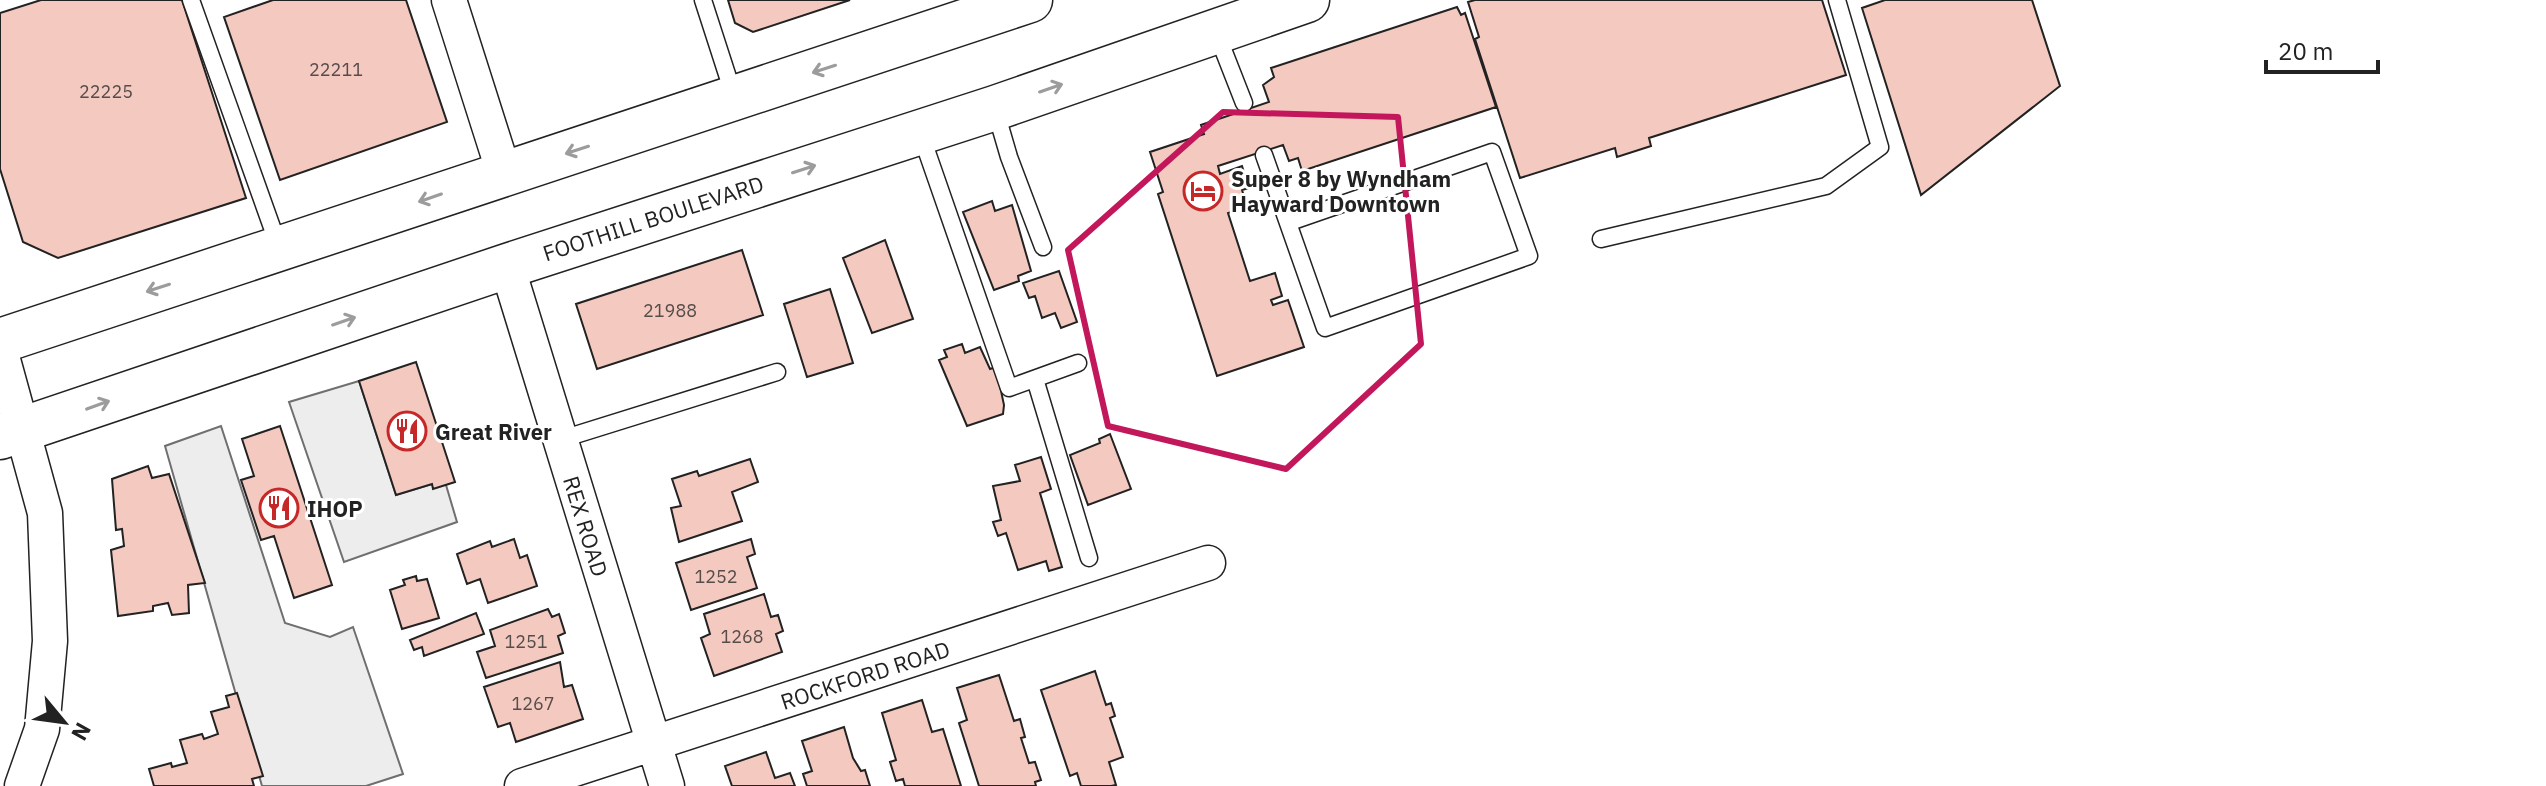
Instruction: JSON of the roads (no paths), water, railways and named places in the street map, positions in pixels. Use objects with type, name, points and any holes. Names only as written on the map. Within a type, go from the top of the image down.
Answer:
[{"type":"main road","name":"FOOTHILL BOULEVARD","points":[[12,434],[507,266],[995,108],[1215,29],[1307,0]]},
{"type":"main road","points":[[0,341],[735,98],[1006,4]]},
{"type":"street","points":[[449,0],[504,173]]},
{"type":"street","name":"REX ROAD","points":[[507,266],[667,786]]},
{"type":"street","points":[[0,349],[12,434],[45,513],[50,641],[42,729],[22,786]]},
{"type":"street","name":"ROCKFORD ROAD","points":[[522,786],[1208,563]]},
{"type":"lane","points":[[191,0],[279,249]]},
{"type":"lane","points":[[703,0],[735,98]]},
{"type":"lane","points":[[1601,239],[1826,186],[1880,147],[1837,0]]},
{"type":"lane","points":[[1215,29],[1244,103]]},
{"type":"lane","points":[[995,108],[1009,157],[1043,247]]},
{"type":"lane","points":[[919,131],[1009,388],[1078,363]]},
{"type":"lane","points":[[1264,155],[1325,328],[1529,256],[1492,152],[1290,222]]},
{"type":"lane","points":[[559,440],[777,372]]},
{"type":"lane","points":[[1035,379],[1089,558]]},
{"type":"place","name":"Super 8 by Wyndham Hayward Downtown","points":[[1203,191]]},
{"type":"place","name":"Great River","points":[[407,431]]},
{"type":"place","name":"IHOP","points":[[279,508]]}]
